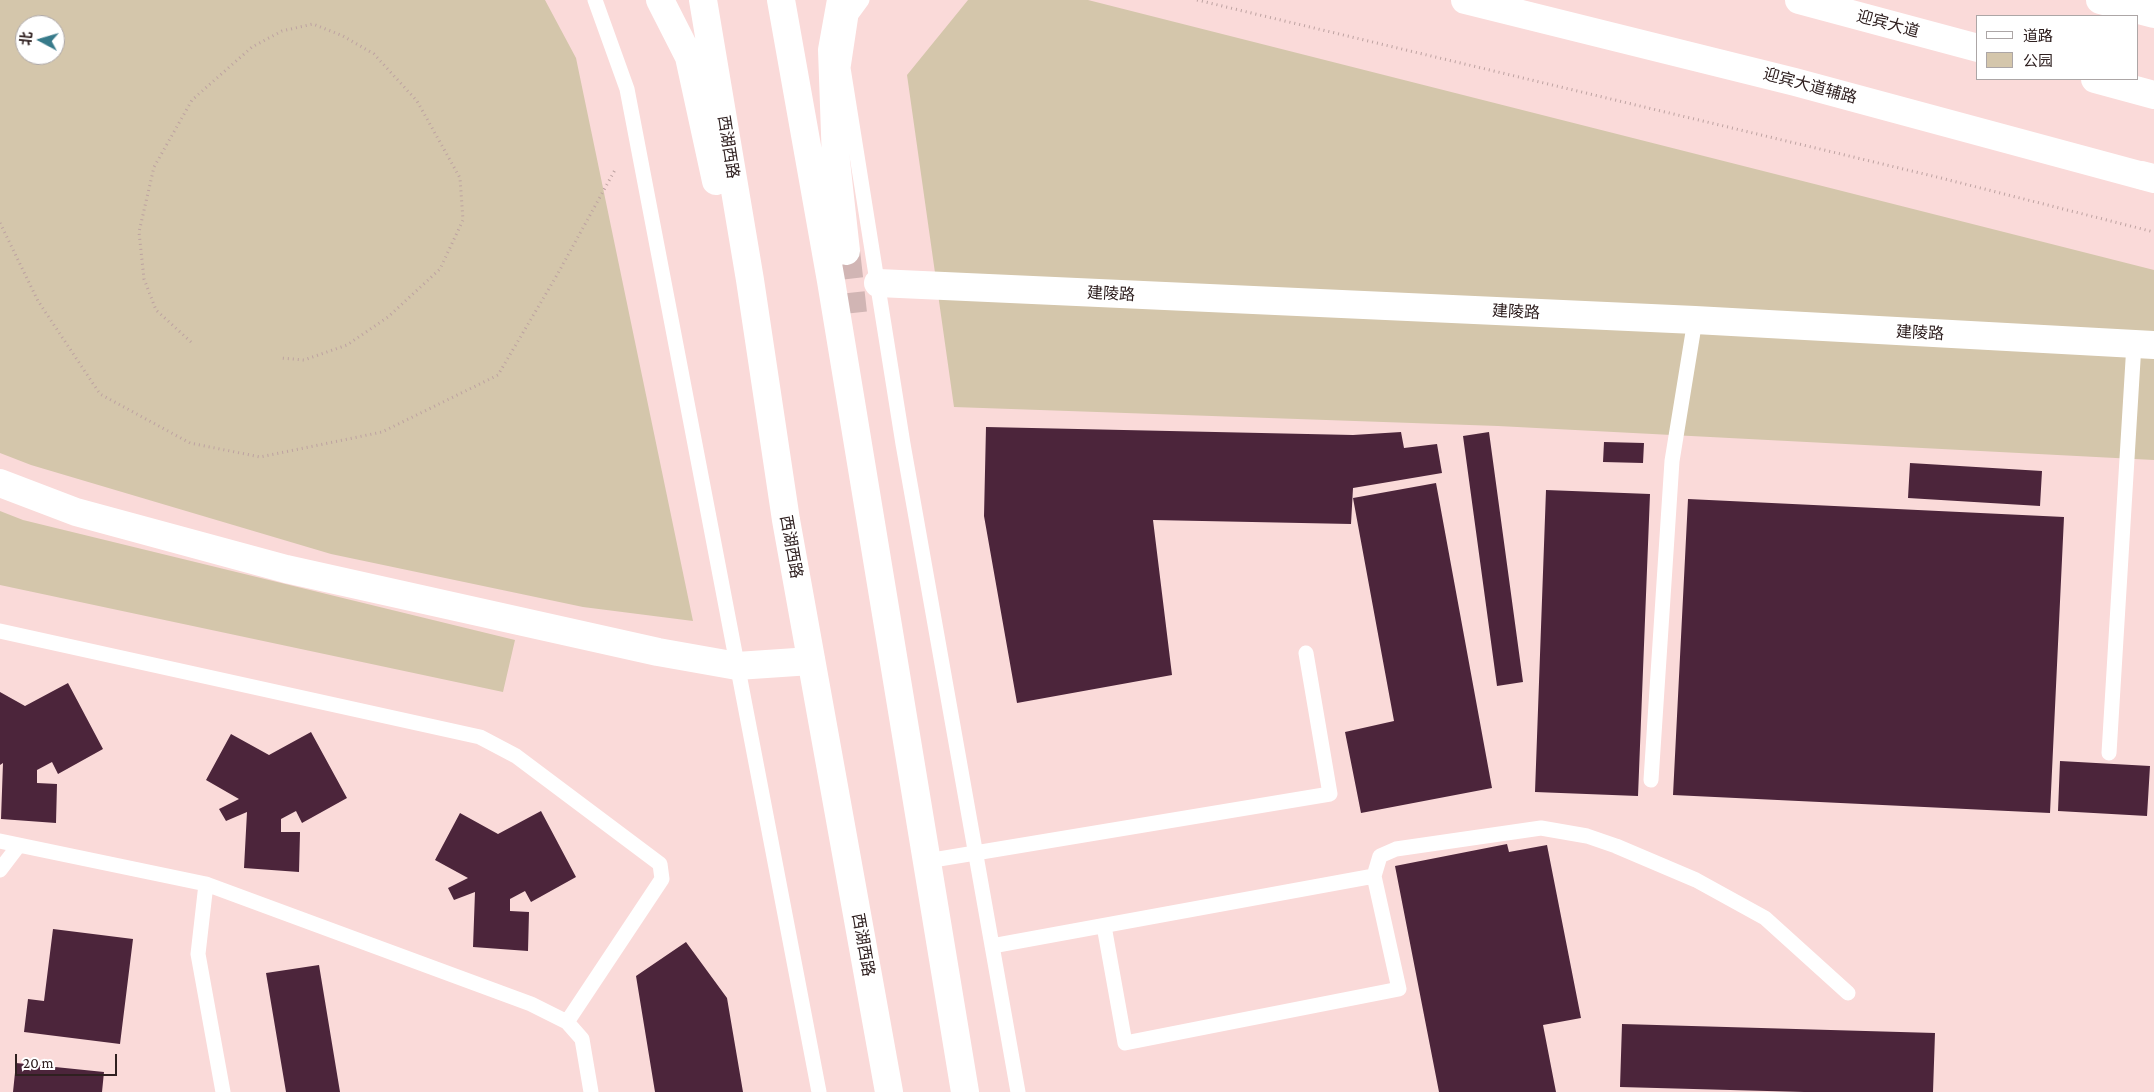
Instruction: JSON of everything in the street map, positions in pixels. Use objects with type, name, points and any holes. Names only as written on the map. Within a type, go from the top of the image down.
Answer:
[{"type":"main road","points":[[660,0],[689,57],[780,478]]},
{"type":"main road","name":"西湖西路","points":[[703,0],[750,280],[780,478],[889,1092]]},
{"type":"main road","points":[[781,0],[831,281],[965,1092]]},
{"type":"main road","points":[[841,0],[832,50],[836,161],[846,251]]},
{"type":"main road","name":"迎宾大道辅路","points":[[1464,0],[1795,82],[2150,177]]},
{"type":"main road","name":"迎宾大道","points":[[1799,0],[1976,47]]},
{"type":"main road","points":[[2100,0],[2154,14]]},
{"type":"main road","points":[[2099,80],[2154,94]]},
{"type":"main road","name":"建陵路","points":[[878,283],[1695,320],[2144,345]]},
{"type":"main road","points":[[853,313],[889,632]]},
{"type":"main road","points":[[0,483],[76,512],[286,569],[658,652],[737,666],[812,661]]},
{"type":"lane","points":[[595,0],[627,88],[819,1092]]},
{"type":"lane","points":[[862,0],[851,15],[843,68],[903,444],[1018,1092]]},
{"type":"lane","points":[[1651,780],[1672,461],[1695,320]]},
{"type":"lane","points":[[2109,753],[2144,345]]},
{"type":"lane","points":[[0,631],[480,737],[516,756],[660,864],[662,879],[567,1022]]},
{"type":"lane","points":[[927,861],[1330,794],[1306,653]]},
{"type":"lane","points":[[1104,926],[1125,1043],[1399,989],[1374,876],[1380,856],[1396,848],[1541,828],[1587,836],[1616,846],[1696,880],[1765,918],[1848,993]]},
{"type":"lane","points":[[0,841],[206,884],[531,1004],[567,1022],[582,1039],[590,1092]]},
{"type":"lane","points":[[0,870],[19,845]]},
{"type":"lane","points":[[992,946],[1374,876]]},
{"type":"lane","points":[[206,884],[198,954],[223,1092]]},
{"type":"path","points":[[1197,0],[1932,176],[2154,232]]},
{"type":"path","points":[[191,342],[156,310],[144,279],[139,232],[154,167],[192,100],[252,47],[282,31],[313,24],[343,36],[374,54],[417,101],[460,178],[463,220],[440,269],[388,317],[347,345],[304,360],[280,358]]},
{"type":"path","points":[[0,223],[38,301],[100,394],[190,443],[260,457],[270,456],[382,432],[498,375],[557,276],[635,132]]},
{"type":"green space","points":[[0,0],[545,0],[576,58],[693,621],[583,607],[331,554],[31,465],[0,453]]},
{"type":"green space","points":[[968,0],[1088,0],[2154,270],[2154,460],[1498,426],[954,407],[907,75]]},
{"type":"green space","points":[[0,511],[23,520],[515,640],[503,692],[0,585]]},
{"type":"building","points":[[986,427],[1353,435],[1401,432],[1404,448],[1437,444],[1442,473],[1353,488],[1351,524],[1153,520],[1172,675],[1017,703],[984,516]]},
{"type":"building","points":[[1489,432],[1523,682],[1497,686],[1463,436]]},
{"type":"building","points":[[1604,442],[1644,443],[1643,463],[1603,462]]},
{"type":"building","points":[[1910,463],[2042,471],[2040,506],[1908,498]]},
{"type":"building","points":[[1436,483],[1492,788],[1361,813],[1345,732],[1394,721],[1353,498]]},
{"type":"building","points":[[1546,490],[1650,494],[1638,796],[1535,792]]},
{"type":"building","points":[[1688,499],[2064,517],[2050,813],[1673,795]]},
{"type":"building","points":[[68,683],[103,749],[58,774],[52,762],[37,770],[37,783],[57,784],[56,823],[1,819],[3,763],[0,765],[0,692],[25,706]]},
{"type":"building","points":[[311,732],[347,798],[302,823],[296,811],[281,819],[281,832],[300,832],[299,872],[244,868],[247,812],[226,821],[219,809],[239,799],[206,780],[231,734],[269,755]]},
{"type":"building","points":[[2060,761],[2150,766],[2147,816],[2058,811]]},
{"type":"building","points":[[541,811],[576,877],[531,902],[525,891],[510,899],[510,911],[529,912],[528,951],[473,947],[475,892],[454,900],[448,888],[468,878],[435,860],[460,813],[498,834]]},
{"type":"building","points":[[1507,844],[1509,852],[1547,845],[1581,1018],[1543,1025],[1556,1092],[1439,1092],[1395,866]]},
{"type":"building","points":[[53,929],[133,939],[120,1044],[24,1032],[28,999],[44,1001]]},
{"type":"building","points":[[686,942],[727,998],[743,1092],[655,1092],[636,976]]},
{"type":"building","points":[[319,965],[340,1092],[286,1092],[266,973]]},
{"type":"building","points":[[1622,1024],[1935,1033],[1933,1092],[1804,1092],[1620,1087]]},
{"type":"building","points":[[16,1063],[104,1072],[102,1092],[13,1092]]},
{"type":"tunnel","points":[[846,251],[853,313]]}]
